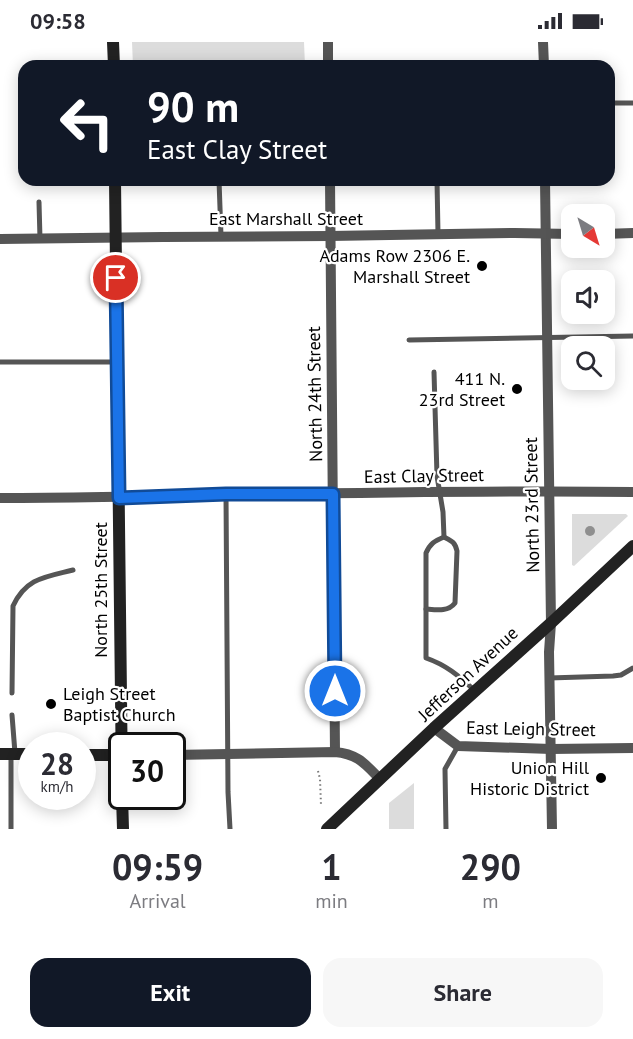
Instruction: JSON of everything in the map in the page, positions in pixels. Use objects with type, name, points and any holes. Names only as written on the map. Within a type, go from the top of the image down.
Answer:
[{"type":"main road","points":[[113,42],[114,60]]},
{"type":"main road","name":"North 25th Street","points":[[115,186],[121,732]]},
{"type":"main road","name":"Jefferson Avenue","points":[[334,826],[380,779],[633,546]]},
{"type":"main road","points":[[122,810],[123,829]]},
{"type":"street","points":[[328,42],[328,60]]},
{"type":"street","points":[[543,42],[544,60]]},
{"type":"street","name":"North 24th Street","points":[[330,186],[335,752]]},
{"type":"street","name":"North 23rd Street","points":[[545,186],[552,829]]},
{"type":"street","points":[[615,234],[633,233]]},
{"type":"street","name":"East Marshall Street","points":[[0,239],[561,234]]},
{"type":"street","name":"East Clay Street","points":[[0,498],[119,498],[226,494],[633,492]]},
{"type":"street","name":"East Leigh Street","points":[[435,728],[458,746],[551,749],[633,748]]},
{"type":"street","points":[[186,755],[345,753],[358,758],[380,779]]},
{"type":"lane","points":[[615,103],[633,103]]},
{"type":"lane","points":[[219,186],[220,236]]},
{"type":"lane","points":[[436,186],[438,234]]},
{"type":"lane","points":[[39,202],[40,239]]},
{"type":"lane","points":[[409,340],[633,336]]},
{"type":"lane","points":[[0,363],[117,362]]},
{"type":"lane","points":[[434,372],[437,476],[444,537]]},
{"type":"lane","points":[[226,494],[230,829]]},
{"type":"lane","points":[[426,609],[446,610],[452,608],[455,603],[457,551],[456,545],[444,537],[429,545],[426,554],[426,609],[426,658],[442,664],[475,692]]},
{"type":"lane","points":[[12,693],[13,606],[19,594],[37,579],[73,570]]},
{"type":"lane","points":[[549,678],[613,676],[621,675],[633,668]]},
{"type":"lane","points":[[11,829],[8,753],[12,715]]},
{"type":"lane","points":[[446,829],[446,769],[458,746]]},
{"type":"path","points":[[318,771],[321,805]]},
{"type":"shaded area","points":[[132,42],[304,42],[305,60],[133,60]]},
{"type":"shaded area","points":[[572,514],[626,514],[628,516],[574,566],[572,565]]},
{"type":"shaded area","points":[[414,783],[414,829],[389,829],[389,803]]},
{"type":"place","name":"Adams Row 2306 E. Marshall Street","points":[[482,266]]},
{"type":"place","name":"411 N. 23rd Street","points":[[517,389]]},
{"type":"place","name":"Leigh Street Baptist Church","points":[[51,704]]},
{"type":"place","name":"Union Hill Historic District","points":[[601,778]]},
{"type":"route","points":[[116,278],[119,498],[226,494],[333,494],[335,691]]}]
